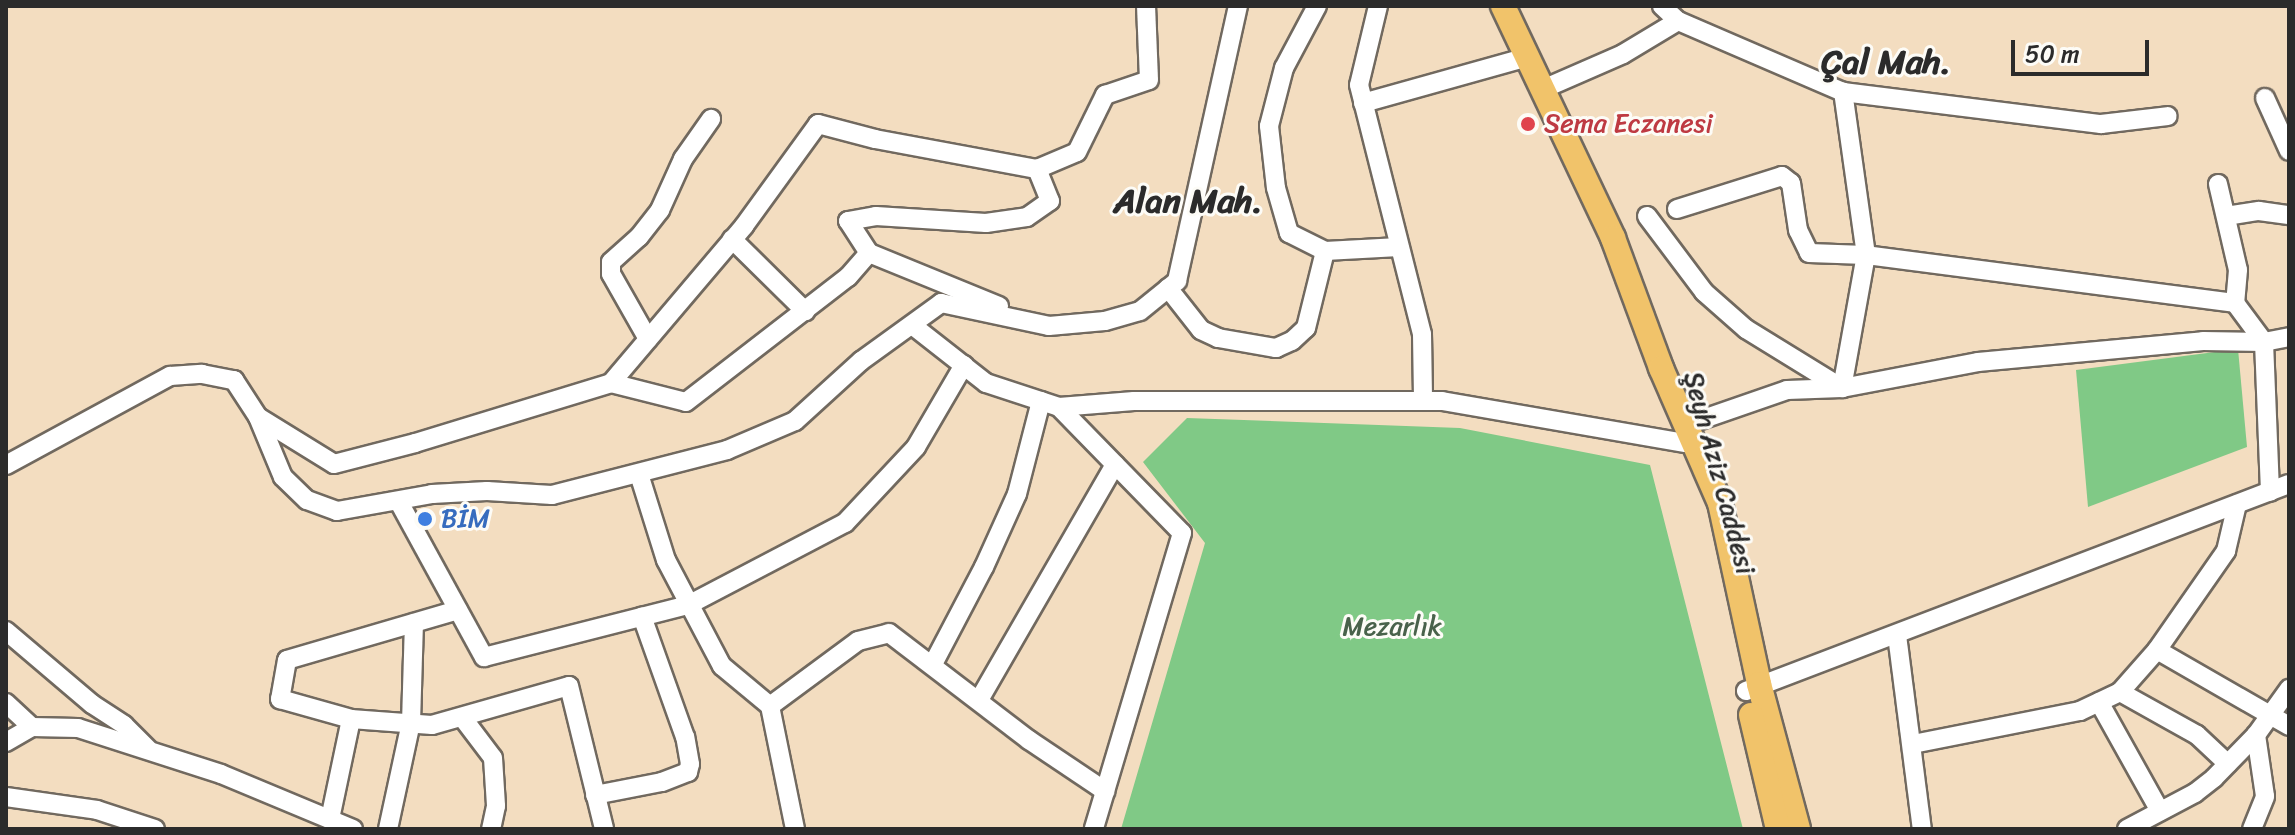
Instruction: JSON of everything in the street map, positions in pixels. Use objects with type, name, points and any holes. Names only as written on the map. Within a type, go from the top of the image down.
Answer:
[{"type":"main road","name":"Şeyh Aziz Caddesi","points":[[1503,6],[1613,238],[1686,434],[1720,503],[1778,829]]},
{"type":"main road","name":"Şeyh Aziz Caddesi","points":[[1752,688],[1798,829]]},
{"type":"street","points":[[611,383],[732,239],[818,124],[875,139],[1037,169],[1077,152],[1105,95],[1149,80],[1146,6]]},
{"type":"street","points":[[6,465],[170,376],[202,374],[234,380],[258,417],[283,477],[307,500],[337,511],[432,494],[487,491],[552,495],[727,450],[795,421],[861,361],[941,303],[1049,326],[1105,321],[1140,311],[1177,281],[1238,6]]},
{"type":"street","points":[[1317,6],[1284,68],[1269,126],[1276,188],[1289,233],[1325,251],[1399,247]]},
{"type":"street","points":[[1378,6],[1359,85],[1422,334],[1423,401]]},
{"type":"street","points":[[1662,6],[1678,21],[1843,92],[2101,124],[2168,116]]},
{"type":"street","points":[[1543,89],[1623,54],[1678,21]]},
{"type":"street","points":[[1363,103],[1528,57]]},
{"type":"street","points":[[1842,388],[1866,255],[1843,92]]},
{"type":"street","points":[[2265,98],[2289,151]]},
{"type":"street","points":[[648,339],[611,274],[611,262],[639,237],[660,210],[683,159],[711,119]]},
{"type":"street","points":[[1037,169],[1050,201],[1027,217],[986,223],[876,216],[848,221],[869,253],[1049,326]]},
{"type":"street","points":[[1677,209],[1782,176],[1791,183],[1798,230],[1809,253],[1866,255],[2235,303]]},
{"type":"street","points":[[2218,184],[2238,270],[2235,303],[2264,342],[2270,492]]},
{"type":"street","points":[[2226,216],[2259,211],[2289,215]]},
{"type":"street","points":[[1647,216],[1704,292],[1746,329],[1842,388]]},
{"type":"street","points":[[732,239],[805,311]]},
{"type":"street","points":[[1168,288],[1201,330],[1218,338],[1276,348],[1292,341],[1306,328],[1325,251]]},
{"type":"street","points":[[258,417],[334,464],[415,443],[611,383],[686,402],[848,277],[869,253]]},
{"type":"street","points":[[912,325],[986,383],[1050,404],[1423,401],[1686,434],[1787,390],[1842,388],[1978,362],[2203,341],[2264,342],[2289,337]]},
{"type":"street","points":[[399,502],[484,657],[688,605],[845,523],[916,447],[964,365]]},
{"type":"street","points":[[1050,404],[1115,464],[1182,533],[1094,829]]},
{"type":"street","points":[[933,664],[984,567],[1017,494],[1050,404]]},
{"type":"street","points":[[979,700],[1115,464]]},
{"type":"street","points":[[639,474],[666,560],[722,666],[770,706],[795,829]]},
{"type":"street","points":[[1752,688],[2289,484]]},
{"type":"street","points":[[1913,744],[2080,711],[2120,692],[2157,650],[2226,551],[2237,504]]},
{"type":"street","points":[[458,610],[287,660],[280,699],[351,719],[432,725],[569,686],[604,829]]},
{"type":"street","points":[[595,795],[662,782],[688,772],[690,764],[685,737],[642,616]]},
{"type":"street","points":[[388,829],[411,723],[414,623]]},
{"type":"street","points":[[6,631],[92,704],[124,725],[149,751]]},
{"type":"street","points":[[770,706],[858,641],[889,633],[1029,740],[1105,791]]},
{"type":"street","points":[[1897,635],[1922,829]]},
{"type":"street","points":[[2157,650],[2289,726]]},
{"type":"street","points":[[2127,829],[2195,793],[2256,735],[2289,689]]},
{"type":"street","points":[[2120,692],[2197,735],[2228,764]]},
{"type":"street","points":[[2099,702],[2160,811]]},
{"type":"street","points":[[6,703],[32,727]]},
{"type":"street","points":[[462,717],[493,758],[496,806],[491,829]]},
{"type":"street","points":[[330,819],[351,719]]},
{"type":"street","points":[[6,742],[32,727],[78,728],[221,774],[353,829]]},
{"type":"street","points":[[2252,829],[2265,796],[2256,735]]},
{"type":"street","points":[[6,797],[97,810],[155,829]]},
{"type":"green space","points":[[2238,349],[2247,447],[2088,507],[2076,370]]},
{"type":"green space","name":"Mezarlık","points":[[1187,418],[1460,428],[1650,465],[1743,829],[1121,829],[1205,543],[1143,462]]},
{"type":"place","name":"Sema Eczanesi","points":[[1528,124]]},
{"type":"place","name":"BİM","points":[[425,519]]},
{"type":"district","name":"Çal Mah.","points":[[1886,63]]},
{"type":"district","name":"Alan Mah.","points":[[1188,202]]}]
